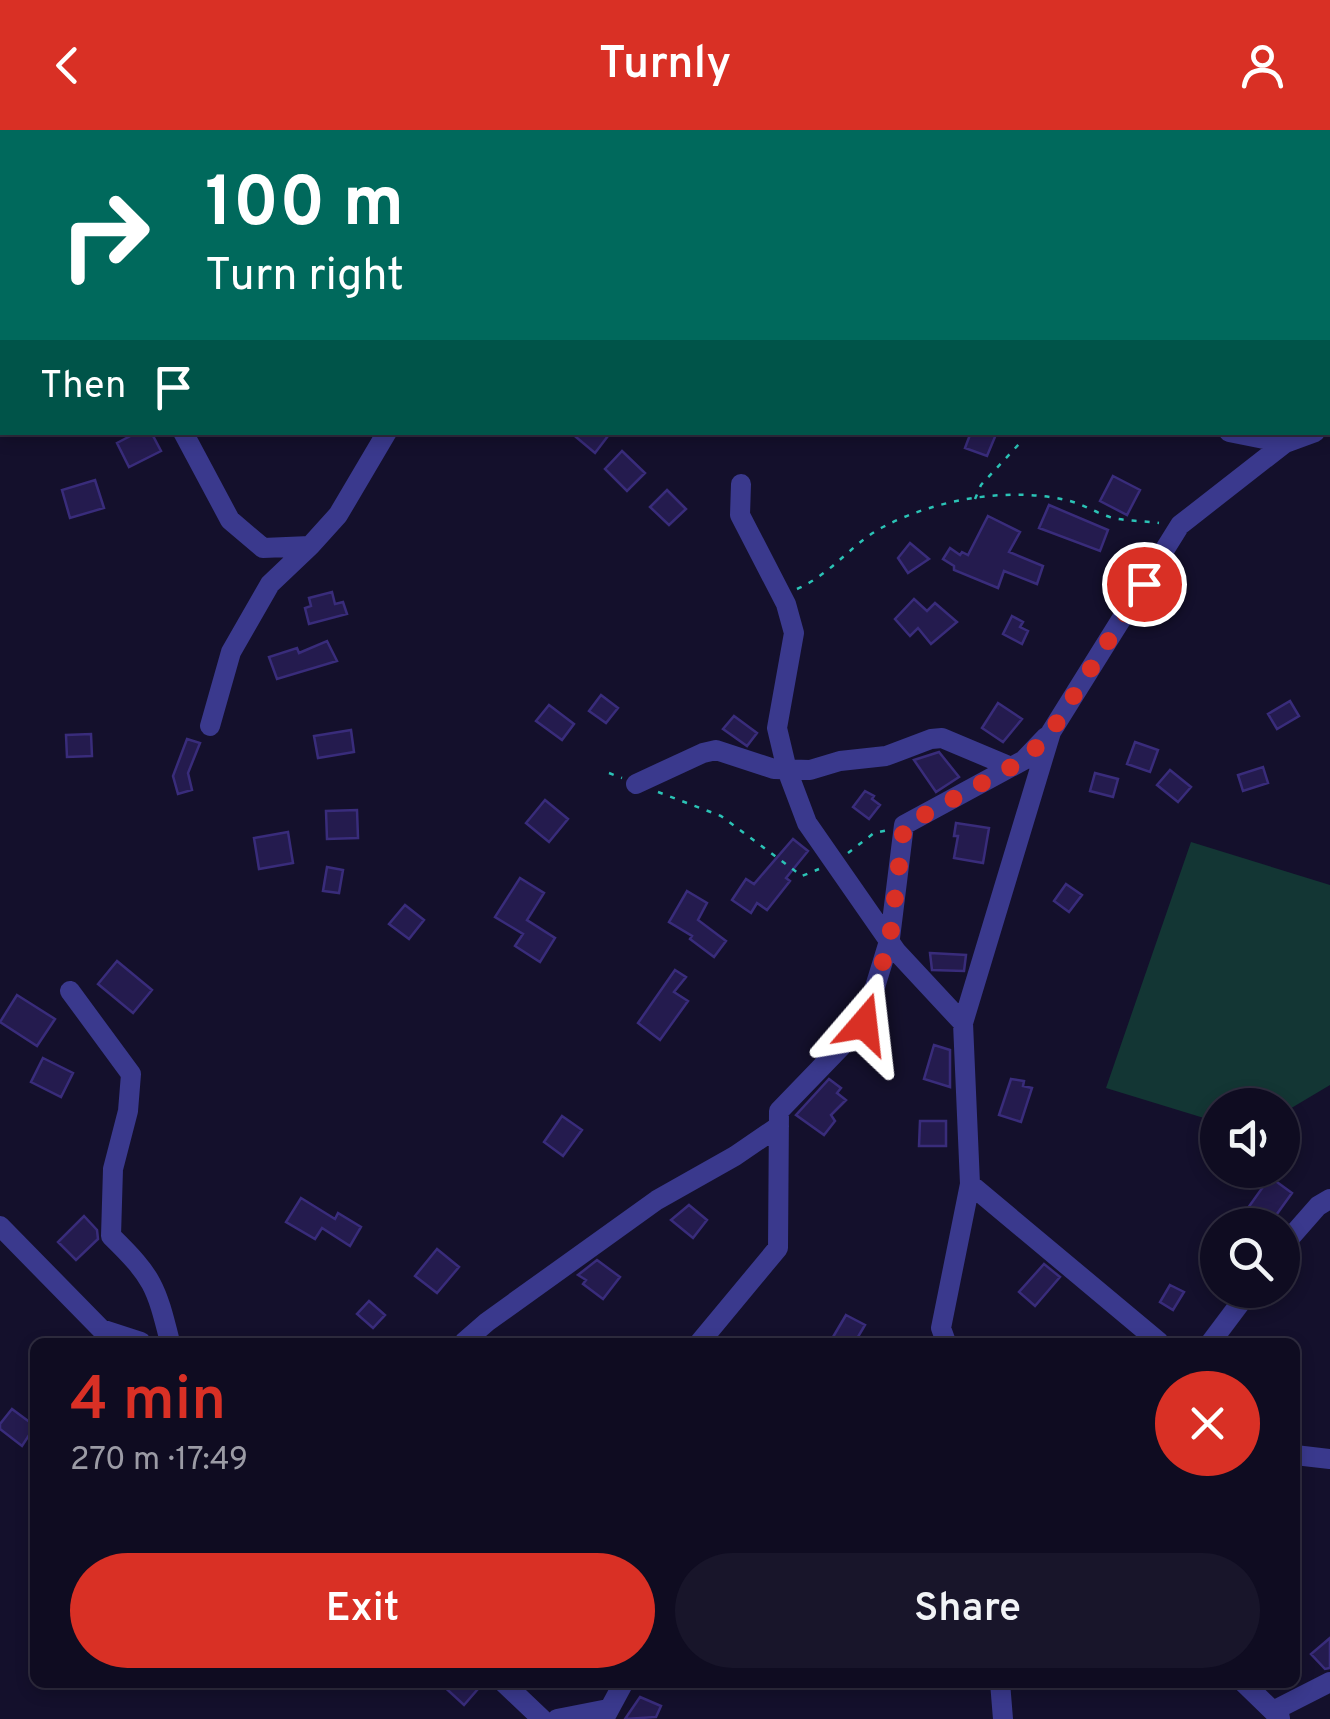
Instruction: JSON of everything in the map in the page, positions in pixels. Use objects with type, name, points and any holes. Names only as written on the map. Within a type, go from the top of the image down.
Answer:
[{"type":"street","points":[[185,435],[230,520],[241,530],[263,548],[310,546]]},
{"type":"street","points":[[210,726],[231,652],[270,584],[338,516],[385,435]]},
{"type":"street","points":[[1244,435],[1285,443]]},
{"type":"street","points":[[703,1338],[778,1248],[778,1111],[864,1024],[890,938],[904,826],[1024,760],[1051,732],[1180,525],[1285,443],[1307,435]]},
{"type":"street","points":[[742,484],[740,515],[782,596],[794,633],[777,728],[787,770],[808,823],[896,950],[964,1023]]},
{"type":"street","points":[[945,1338],[941,1328],[970,1184],[964,1023],[1051,732]]},
{"type":"street","points":[[636,784],[716,750],[787,770],[810,770],[840,761],[886,756],[930,738],[942,738],[1012,767]]},
{"type":"street","points":[[70,990],[131,1074],[128,1111],[113,1169],[111,1236],[141,1265],[156,1289],[169,1338]]},
{"type":"street","points":[[468,1338],[657,1200],[779,1126]]},
{"type":"street","points":[[970,1184],[1154,1338]]},
{"type":"street","points":[[1300,1227],[1318,1206],[1330,1199]]},
{"type":"street","points":[[0,1226],[100,1329],[128,1338]]},
{"type":"street","points":[[1214,1338],[1236,1308]]},
{"type":"street","points":[[1300,1456],[1330,1459]]},
{"type":"street","points":[[1250,1688],[1277,1715],[1330,1682]]},
{"type":"street","points":[[510,1688],[542,1719]]},
{"type":"street","points":[[557,1719],[606,1714],[621,1688]]},
{"type":"street","points":[[1000,1688],[1003,1719]]},
{"type":"path","points":[[975,500],[981,485],[1019,444]]},
{"type":"path","points":[[782,596],[830,572],[880,528],[927,508],[1003,495],[1045,497],[1072,501],[1114,518],[1180,525]]},
{"type":"path","points":[[609,773],[721,816],[802,876],[836,862],[874,833],[904,826]]},
{"type":"green space","points":[[1191,842],[1330,885],[1330,1085],[1300,1103],[1300,1088],[1200,1088],[1200,1117],[1106,1088]]},
{"type":"building","points":[[132,435],[153,435],[161,451],[129,467],[117,443]]},
{"type":"building","points":[[574,435],[609,435],[595,453]]},
{"type":"building","points":[[970,435],[996,435],[987,456],[965,448]]},
{"type":"building","points":[[622,451],[645,473],[627,491],[605,469]]},
{"type":"building","points":[[1113,476],[1140,490],[1127,515],[1100,501]]},
{"type":"building","points":[[95,480],[104,508],[70,518],[62,490]]},
{"type":"building","points":[[667,490],[686,509],[669,525],[650,507]]},
{"type":"building","points":[[1049,505],[1108,530],[1100,551],[1039,528]]},
{"type":"building","points":[[988,516],[1020,532],[1009,552],[1043,566],[1037,584],[1004,571],[998,588],[954,570],[943,559],[950,548],[968,555]]},
{"type":"building","points":[[910,543],[929,559],[908,573],[898,558]]},
{"type":"building","points":[[332,592],[335,604],[343,602],[347,614],[309,624],[305,608],[311,606],[309,598]]},
{"type":"building","points":[[914,599],[927,611],[935,603],[957,622],[931,644],[918,628],[910,636],[895,619]]},
{"type":"building","points":[[1012,616],[1023,622],[1020,627],[1028,631],[1022,644],[1003,634]]},
{"type":"building","points":[[327,641],[337,661],[277,679],[269,657],[297,648],[299,653]]},
{"type":"building","points":[[601,695],[618,708],[606,723],[589,711]]},
{"type":"building","points":[[1290,701],[1299,716],[1277,729],[1268,714]]},
{"type":"building","points":[[998,703],[1022,719],[1003,742],[982,728]]},
{"type":"building","points":[[549,705],[574,724],[562,740],[536,721]]},
{"type":"building","points":[[734,716],[757,733],[747,746],[723,729]]},
{"type":"building","points":[[351,730],[354,752],[318,758],[314,736]]},
{"type":"building","points":[[91,734],[92,756],[67,757],[66,735]]},
{"type":"building","points":[[187,739],[200,743],[188,773],[192,790],[178,794],[173,776]]},
{"type":"building","points":[[1135,742],[1158,750],[1150,772],[1127,764]]},
{"type":"building","points":[[939,752],[959,777],[936,792],[914,760]]},
{"type":"building","points":[[1263,767],[1268,783],[1243,791],[1238,775]]},
{"type":"building","points":[[1170,770],[1191,787],[1178,802],[1157,785]]},
{"type":"building","points":[[1095,773],[1118,779],[1113,797],[1090,791]]},
{"type":"building","points":[[865,791],[880,805],[869,819],[853,807]]},
{"type":"building","points":[[545,800],[568,819],[549,842],[526,823]]},
{"type":"building","points":[[357,810],[358,838],[327,839],[326,811]]},
{"type":"building","points":[[956,823],[989,828],[983,863],[954,858]]},
{"type":"building","points":[[288,832],[293,863],[259,869],[254,838]]},
{"type":"building","points":[[793,839],[808,851],[767,910],[757,903],[751,913],[732,900],[746,879],[754,884]]},
{"type":"building","points":[[327,867],[343,870],[339,893],[323,891]]},
{"type":"building","points":[[520,878],[544,893],[527,920],[555,938],[540,962],[515,946],[523,934],[495,917]]},
{"type":"building","points":[[1066,884],[1082,895],[1069,912],[1054,901]]},
{"type":"building","points":[[687,891],[707,903],[698,920],[726,941],[714,957],[690,939],[692,936],[669,922]]},
{"type":"building","points":[[405,905],[424,920],[409,939],[389,924]]},
{"type":"building","points":[[930,953],[966,955],[964,971],[932,970]]},
{"type":"building","points":[[117,961],[152,990],[133,1013],[98,984]]},
{"type":"building","points":[[675,970],[686,977],[674,992],[688,1001],[660,1040],[638,1023]]},
{"type":"building","points":[[17,995],[55,1019],[37,1046],[0,1022]]},
{"type":"building","points":[[934,1045],[950,1050],[950,1087],[924,1079]]},
{"type":"building","points":[[43,1058],[73,1073],[61,1097],[31,1082]]},
{"type":"building","points":[[829,1079],[841,1088],[837,1093],[846,1100],[831,1115],[835,1121],[824,1135],[796,1115]]},
{"type":"building","points":[[1011,1079],[1024,1081],[1023,1086],[1032,1088],[1021,1122],[999,1115]]},
{"type":"building","points":[[562,1116],[582,1130],[563,1156],[544,1142]]},
{"type":"building","points":[[920,1121],[946,1121],[946,1146],[919,1146]]},
{"type":"building","points":[[1262,1188],[1285,1188],[1292,1193],[1281,1208],[1248,1208]]},
{"type":"building","points":[[301,1198],[335,1219],[338,1213],[361,1227],[350,1246],[322,1228],[315,1239],[286,1222]]},
{"type":"building","points":[[689,1205],[707,1220],[693,1238],[671,1220]]},
{"type":"building","points":[[84,1216],[97,1230],[98,1239],[76,1260],[58,1242]]},
{"type":"building","points":[[437,1249],[459,1267],[437,1293],[415,1276]]},
{"type":"building","points":[[597,1260],[620,1277],[603,1299],[583,1284],[586,1280],[578,1275]]},
{"type":"building","points":[[1044,1264],[1060,1277],[1035,1306],[1019,1292]]},
{"type":"building","points":[[1170,1285],[1184,1292],[1173,1310],[1160,1302]]},
{"type":"building","points":[[369,1301],[385,1315],[373,1328],[357,1314]]},
{"type":"building","points":[[846,1315],[865,1325],[857,1338],[832,1338]]},
{"type":"building","points":[[12,1409],[30,1422],[30,1434],[22,1446],[0,1429]]},
{"type":"building","points":[[1330,1638],[1330,1668],[1325,1669],[1311,1654]]},
{"type":"building","points":[[446,1688],[479,1688],[464,1705]]},
{"type":"building","points":[[640,1697],[661,1706],[656,1717],[625,1719]]},
{"type":"route","points":[[864,1024],[890,938],[904,826],[1024,760],[1051,732],[1144,584]]}]
